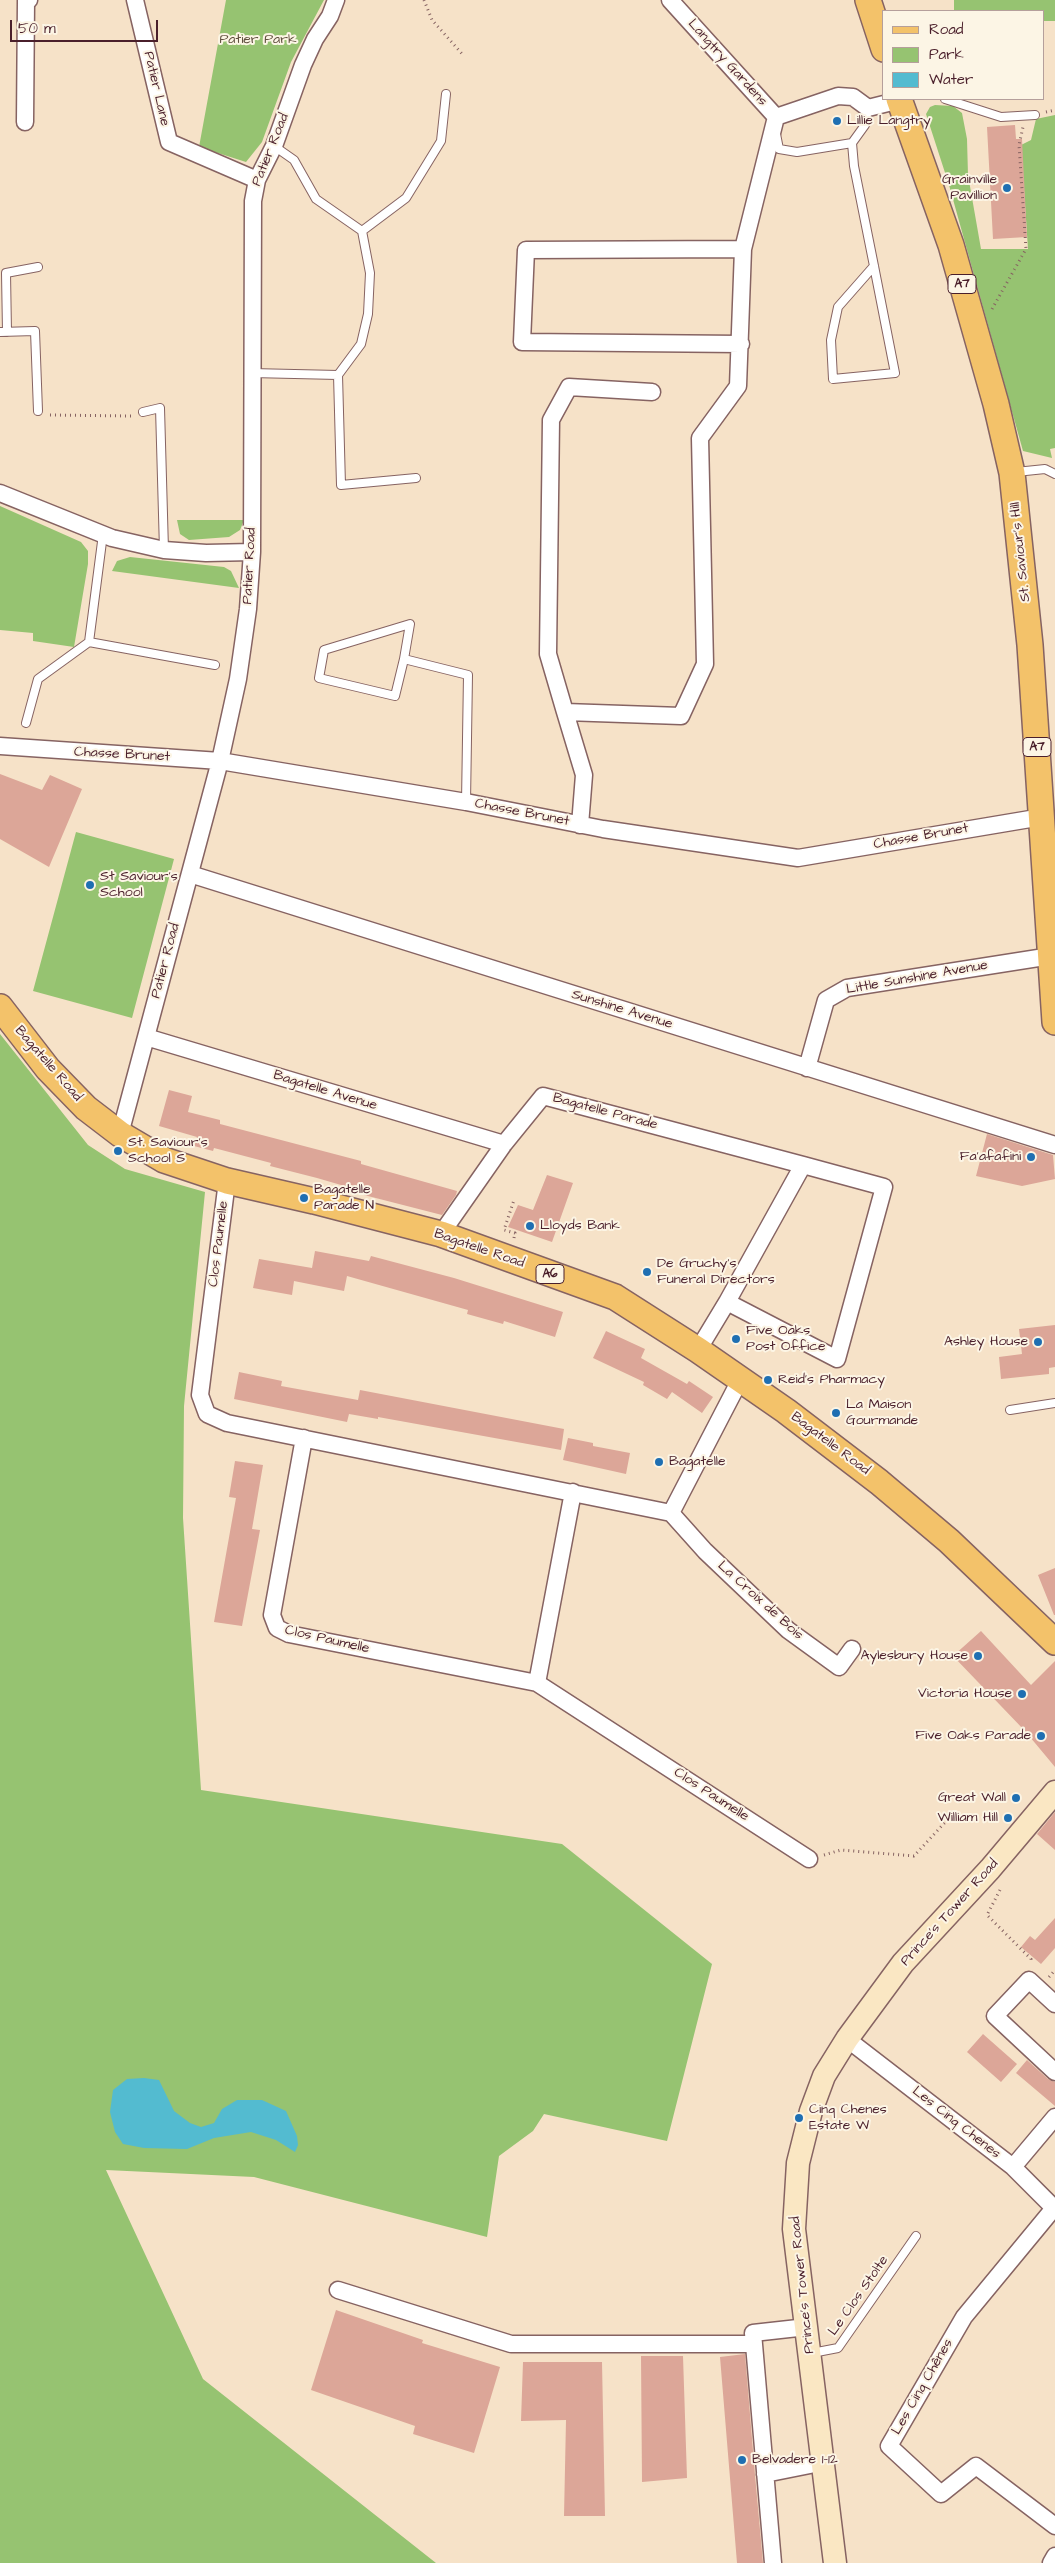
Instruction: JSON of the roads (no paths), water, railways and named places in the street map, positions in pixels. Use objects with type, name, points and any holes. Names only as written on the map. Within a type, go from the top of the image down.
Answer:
[{"type":"main road","points":[[868,0],[882,44]]},
{"type":"main road","name":"St. Saviour's Hill","points":[[902,100],[951,245],[996,404],[1012,473],[1028,612],[1045,802],[1055,1022]]},
{"type":"main road","name":"Bagatelle Road","points":[[0,1007],[48,1068],[86,1108],[120,1134],[164,1160],[227,1182],[314,1201],[441,1234],[615,1297],[698,1350],[786,1411],[915,1511],[1055,1642]]},
{"type":"main road","name":"Prince's Tower Road","points":[[835,2563],[827,2511],[807,2327],[794,2229],[798,2163],[811,2111],[824,2076],[847,2039],[903,1963],[990,1869],[1055,1792]]},
{"type":"street","points":[[25,122],[26,1],[29,0]]},
{"type":"street","name":"Patier Lane","points":[[136,0],[169,142],[257,180]]},
{"type":"street","name":"Patier Road","points":[[120,1134],[220,760],[238,679],[248,609],[252,552],[251,373],[253,201],[257,180],[274,146],[314,39],[330,16],[336,0]]},
{"type":"street","name":"Langtry Gardens","points":[[670,0],[776,118],[838,96],[853,97],[868,108]]},
{"type":"street","points":[[868,108],[898,100]]},
{"type":"street","points":[[565,712],[680,716],[705,664],[700,438],[738,386],[744,249],[776,118]]},
{"type":"street","points":[[741,344],[522,342],[526,250],[744,249]]},
{"type":"street","points":[[580,825],[584,775],[548,654],[551,420],[569,387],[652,392]]},
{"type":"street","points":[[0,493],[102,534],[164,550],[206,553],[252,552]]},
{"type":"street","name":"Chasse Brunet","points":[[0,746],[220,760],[466,802],[580,825],[798,858],[1045,802]]},
{"type":"street","name":"Sunshine Avenue","points":[[190,874],[1055,1145]]},
{"type":"street","name":"Little Sunshine Avenue","points":[[807,1068],[826,1000],[847,988],[1051,956]]},
{"type":"street","name":"Bagatelle Avenue","points":[[146,1037],[504,1144]]},
{"type":"street","name":"Bagatelle Parade","points":[[441,1234],[504,1144],[543,1096],[884,1186],[837,1359],[728,1302]]},
{"type":"street","points":[[698,1350],[728,1302],[803,1164]]},
{"type":"street","name":"Clos Paumelle","points":[[227,1182],[200,1395],[208,1414],[228,1423],[671,1513]]},
{"type":"street","points":[[671,1513],[740,1380]]},
{"type":"street","name":"Clos Paumelle","points":[[304,1438],[272,1616],[277,1628],[289,1634],[537,1683],[809,1859]]},
{"type":"street","points":[[537,1683],[572,1492]]},
{"type":"street","name":"La Croix de Bois","points":[[671,1513],[705,1552],[788,1630],[838,1667],[852,1649]]},
{"type":"street","points":[[1055,2004],[1029,1980],[995,2016],[1055,2072]]},
{"type":"street","name":"Les Cinq Chenes","points":[[847,2039],[1013,2167],[1055,2117]]},
{"type":"street","name":"Les Cinq Chênes","points":[[1013,2167],[1054,2208],[964,2317],[890,2446],[941,2494],[976,2466],[1055,2526]]},
{"type":"street","points":[[338,2290],[511,2344],[754,2344]]},
{"type":"street","points":[[773,2563],[753,2333],[807,2327]]},
{"type":"street","points":[[765,2474],[810,2465]]},
{"type":"street","points":[[1051,2563],[1055,2556]]},
{"type":"lane","points":[[362,231],[406,198],[441,141],[446,94]]},
{"type":"lane","points":[[948,100],[1000,117],[1035,115]]},
{"type":"lane","points":[[868,108],[865,125],[852,144],[895,373],[832,379],[831,340],[838,308],[874,266]]},
{"type":"lane","points":[[776,118],[776,134],[779,149],[797,152],[852,144]]},
{"type":"lane","points":[[274,146],[294,160],[316,199],[362,231],[370,273],[368,314],[361,344],[338,375],[341,485],[416,478]]},
{"type":"lane","points":[[38,267],[6,273],[3,332],[35,331],[38,411]]},
{"type":"lane","points":[[251,373],[338,375]]},
{"type":"lane","points":[[143,412],[160,408],[164,550]]},
{"type":"lane","points":[[1012,473],[1055,467]]},
{"type":"lane","points":[[1045,468],[1055,474]]},
{"type":"lane","points":[[89,642],[102,534]]},
{"type":"lane","points":[[410,624],[404,659],[395,696],[320,678],[324,650],[410,624]]},
{"type":"lane","points":[[26,723],[38,679],[89,642],[215,665]]},
{"type":"lane","points":[[404,659],[468,675],[466,802]]},
{"type":"lane","points":[[1010,1410],[1055,1404]]},
{"type":"lane","name":"Le Clos Stolte","points":[[810,2353],[838,2348],[916,2236]]},
{"type":"water","points":[[144,2078],[159,2080],[174,2111],[190,2123],[201,2127],[214,2123],[222,2109],[237,2100],[262,2100],[286,2111],[297,2136],[298,2145],[295,2152],[276,2140],[251,2132],[214,2138],[187,2149],[144,2148],[123,2144],[115,2132],[110,2112],[113,2090],[127,2079]]},
{"type":"place","name":"Lillie Langtry","points":[[837,121]]},
{"type":"place","name":"Grainville Pavillion","points":[[1007,188]]},
{"type":"place","name":"St Saviour's School","points":[[90,885]]},
{"type":"place","name":"St. Saviour's School S","points":[[118,1151]]},
{"type":"place","name":"Fa'afafini","points":[[1031,1157]]},
{"type":"place","name":"Bagatelle Parade N","points":[[304,1198]]},
{"type":"place","name":"Lloyds Bank","points":[[530,1226]]},
{"type":"place","name":"De Gruchy's Funeral Directors","points":[[647,1272]]},
{"type":"place","name":"Five Oaks Post Office","points":[[736,1339]]},
{"type":"place","name":"Ashley House","points":[[1038,1342]]},
{"type":"place","name":"Reid's Pharmacy","points":[[768,1380]]},
{"type":"place","name":"La Maison Gourmande","points":[[836,1413]]},
{"type":"place","name":"Bagatelle","points":[[659,1462]]},
{"type":"place","name":"Aylesbury House","points":[[978,1656]]},
{"type":"place","name":"Victoria House","points":[[1022,1694]]},
{"type":"place","name":"Five Oaks Parade","points":[[1041,1736]]},
{"type":"place","name":"Great Wall","points":[[1016,1798]]},
{"type":"place","name":"William Hill","points":[[1008,1818]]},
{"type":"place","name":"Cinq Chenes Estate W","points":[[799,2118]]},
{"type":"place","name":"Belvadere 1-12","points":[[742,2460]]},
{"type":"park label","name":"Patier Park","points":[[258,40]]}]
